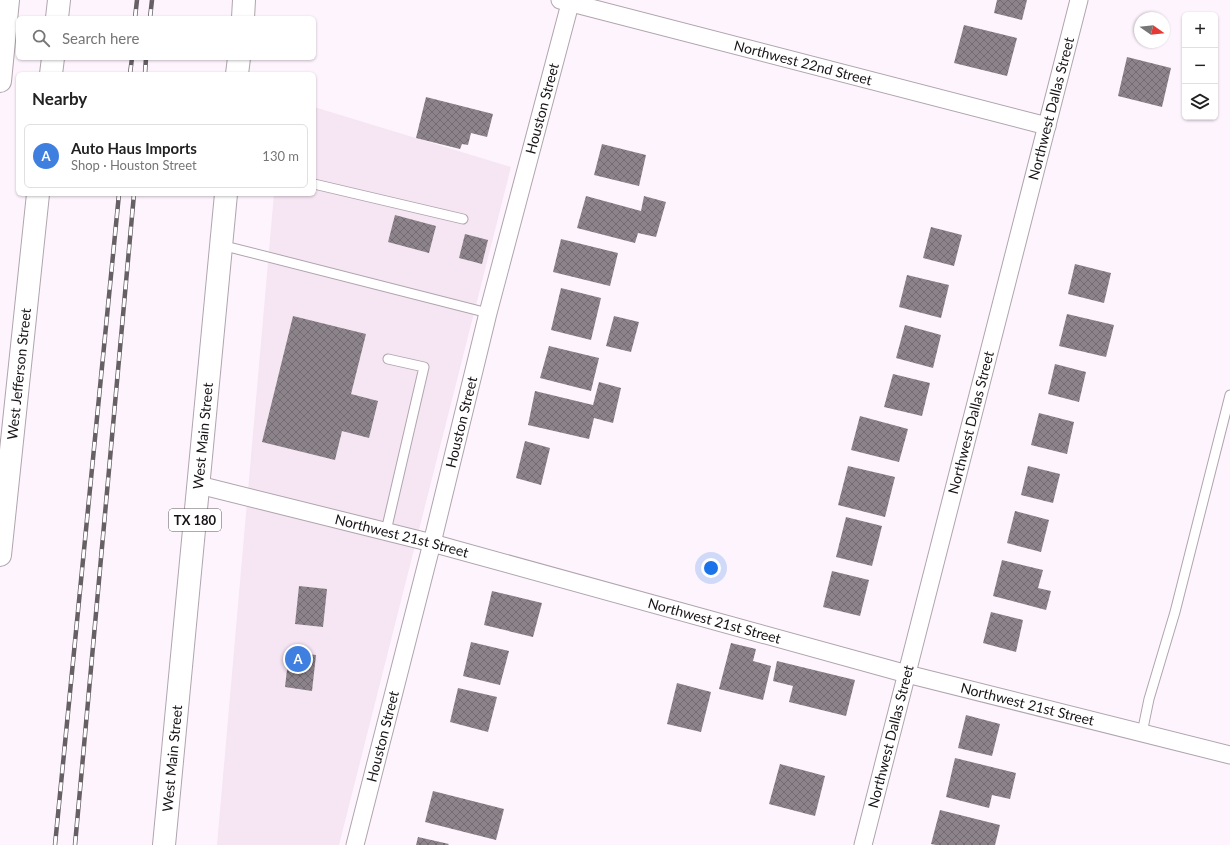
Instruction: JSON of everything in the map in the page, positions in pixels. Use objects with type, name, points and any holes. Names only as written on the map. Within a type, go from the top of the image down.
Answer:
[{"type":"main road","points":[[0,81],[8,0]]},
{"type":"main road","points":[[57,16],[59,0]]},
{"type":"main road","points":[[243,16],[244,0]]},
{"type":"main road","points":[[51,72],[53,60]]},
{"type":"main road","points":[[238,72],[239,60]]},
{"type":"main road","name":"West Jefferson Street","points":[[0,555],[7,430],[38,196]]},
{"type":"main road","name":"West Main Street","points":[[164,845],[226,196]]},
{"type":"street","name":"Northwest Dallas Street","points":[[863,845],[1079,0]]},
{"type":"street","name":"Northwest 22nd Street","points":[[567,1],[1046,126]]},
{"type":"street","name":"Houston Street","points":[[355,845],[567,1]]},
{"type":"street","name":"Northwest 21st Street","points":[[199,485],[432,543],[907,674],[1230,755]]},
{"type":"lane","points":[[316,184],[463,219]]},
{"type":"lane","points":[[221,245],[488,313]]},
{"type":"lane","points":[[386,532],[424,367],[388,359]]},
{"type":"lane","points":[[1142,733],[1149,699],[1175,612],[1230,395]]},
{"type":"shaded area","points":[[316,108],[511,167],[339,845],[217,845],[274,196],[316,196]]},
{"type":"building","points":[[997,0],[1027,0],[1022,20],[994,13]]},
{"type":"building","points":[[964,25],[1017,38],[1007,76],[954,63]]},
{"type":"building","points":[[1127,57],[1171,68],[1162,107],[1118,96]]},
{"type":"building","points":[[426,97],[493,114],[487,137],[471,133],[468,145],[462,144],[460,149],[416,138]]},
{"type":"building","points":[[602,144],[646,155],[639,186],[594,175]]},
{"type":"building","points":[[586,196],[641,211],[644,196],[666,202],[656,237],[638,233],[635,243],[577,228]]},
{"type":"building","points":[[395,215],[436,226],[429,253],[388,242]]},
{"type":"building","points":[[931,227],[962,235],[954,266],[923,258]]},
{"type":"building","points":[[465,234],[488,240],[482,264],[459,258]]},
{"type":"building","points":[[561,239],[618,253],[610,286],[553,272]]},
{"type":"building","points":[[1075,264],[1111,273],[1104,303],[1068,294]]},
{"type":"building","points":[[907,275],[949,285],[941,318],[899,307]]},
{"type":"building","points":[[561,288],[601,298],[591,340],[551,330]]},
{"type":"building","points":[[1067,314],[1114,325],[1106,357],[1059,346]]},
{"type":"building","points":[[293,316],[366,334],[351,394],[378,401],[369,438],[342,431],[335,460],[262,442]]},
{"type":"building","points":[[614,316],[639,322],[631,352],[606,346]]},
{"type":"building","points":[[905,325],[941,335],[933,368],[896,358]]},
{"type":"building","points":[[549,346],[599,358],[591,391],[540,378]]},
{"type":"building","points":[[1055,364],[1086,372],[1079,402],[1048,394]]},
{"type":"building","points":[[893,374],[930,383],[922,416],[884,407]]},
{"type":"building","points":[[599,382],[621,388],[613,423],[594,418],[589,439],[528,425],[535,391],[593,405]]},
{"type":"building","points":[[1039,413],[1074,422],[1067,454],[1031,445]]},
{"type":"building","points":[[860,416],[908,429],[899,462],[851,450]]},
{"type":"building","points":[[525,441],[550,448],[541,485],[516,478]]},
{"type":"building","points":[[848,466],[895,477],[885,517],[838,505]]},
{"type":"building","points":[[1028,466],[1060,474],[1053,503],[1021,495]]},
{"type":"building","points":[[1015,511],[1049,520],[1041,552],[1007,543]]},
{"type":"building","points":[[846,517],[882,526],[872,566],[836,557]]},
{"type":"building","points":[[1002,560],[1043,570],[1038,588],[1051,591],[1046,610],[993,596]]},
{"type":"building","points":[[832,571],[869,580],[860,616],[823,607]]},
{"type":"building","points":[[299,586],[327,589],[323,627],[295,624]]},
{"type":"building","points":[[492,591],[542,603],[533,637],[484,625]]},
{"type":"building","points":[[991,612],[1023,620],[1016,652],[983,643]]},
{"type":"building","points":[[471,642],[509,651],[500,685],[463,676]]},
{"type":"building","points":[[731,643],[756,649],[753,661],[771,666],[763,700],[719,689]]},
{"type":"building","points":[[289,652],[316,655],[312,691],[285,687]]},
{"type":"building","points":[[777,661],[855,680],[846,716],[789,702],[793,686],[773,681]]},
{"type":"building","points":[[677,683],[711,692],[701,732],[667,724]]},
{"type":"building","points":[[458,688],[497,697],[488,732],[450,722]]},
{"type":"building","points":[[966,715],[1000,724],[992,756],[958,748]]},
{"type":"building","points":[[955,758],[1016,773],[1010,799],[992,795],[989,808],[946,797]]},
{"type":"building","points":[[780,764],[825,776],[815,816],[769,804]]},
{"type":"building","points":[[433,791],[504,809],[496,840],[425,822]]},
{"type":"building","points":[[940,810],[1000,825],[995,845],[931,844]]},
{"type":"building","points":[[418,837],[449,844],[416,845]]},
{"type":"railway","points":[[135,16],[137,0]]},
{"type":"railway","points":[[150,16],[152,0]]},
{"type":"railway","points":[[130,72],[132,60]]},
{"type":"railway","points":[[145,72],[146,60]]},
{"type":"railway","points":[[55,845],[119,196]]},
{"type":"railway","points":[[75,845],[134,196]]},
{"type":"place","name":"Auto Haus Imports","points":[[298,659]]}]
